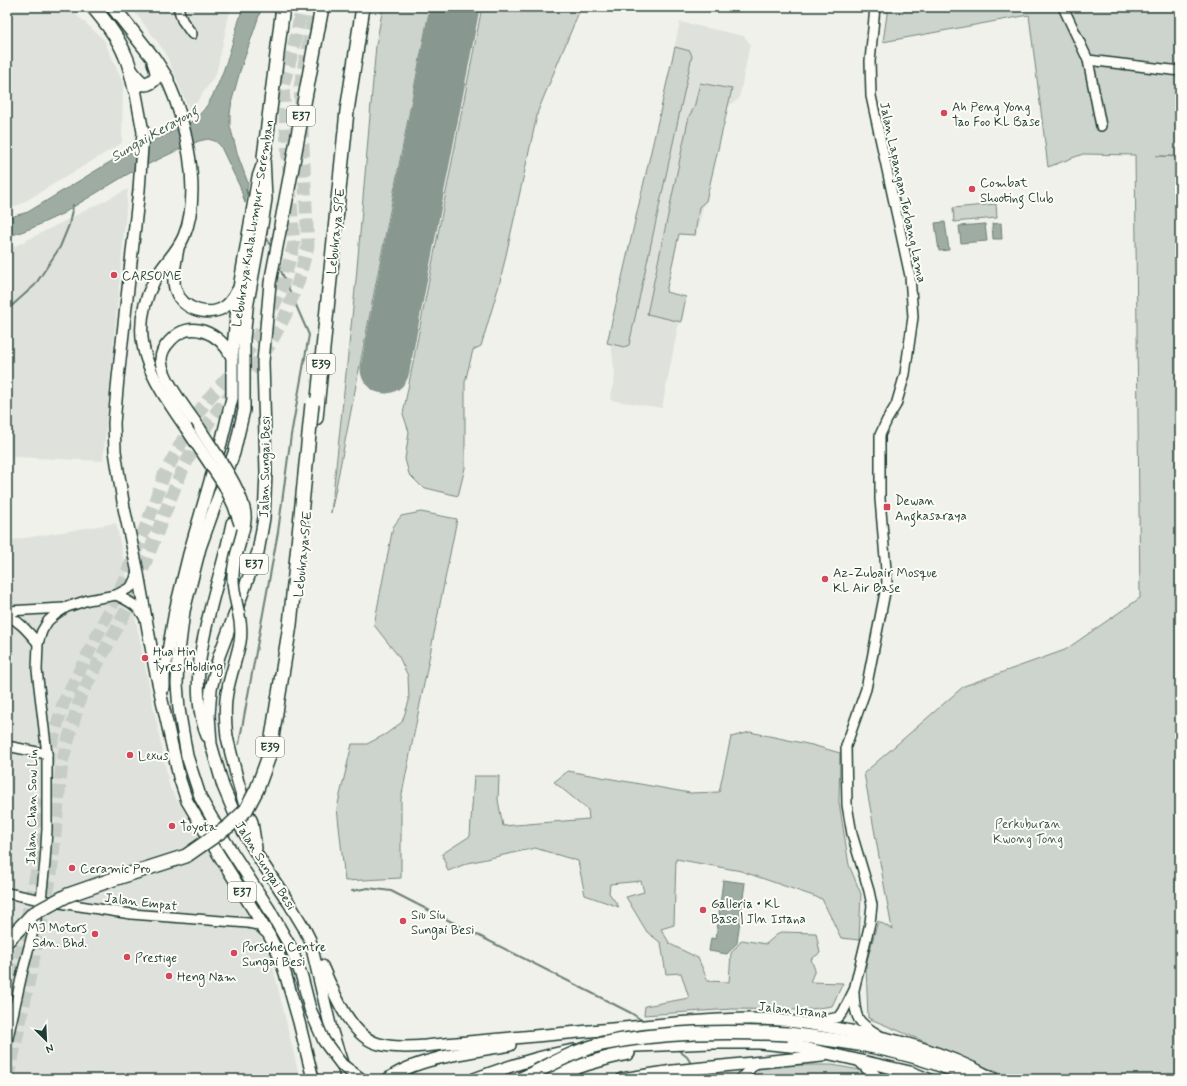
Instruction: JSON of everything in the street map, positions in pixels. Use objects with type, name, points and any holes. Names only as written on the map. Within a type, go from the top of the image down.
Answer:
[{"type":"highway","points":[[93,7],[109,26],[118,40],[126,56],[135,88]]},
{"type":"highway","points":[[113,7],[154,59],[167,79]]},
{"type":"highway","name":"Lebuhraya Kuala Lumpur–Seremban","points":[[264,158],[283,7]]},
{"type":"highway","name":"E37","points":[[280,226],[322,7]]},
{"type":"highway","name":"Lebuhraya SPE","points":[[7,942],[33,914],[68,895],[186,856],[229,826],[246,810],[257,789],[269,756],[290,625],[342,110],[358,7]]},
{"type":"highway","name":"Lebuhraya SPE","points":[[7,948],[35,918],[70,899],[186,860],[208,848],[251,813],[265,790],[274,756],[295,624],[346,119],[363,7]]},
{"type":"highway","points":[[131,71],[142,82],[146,84],[151,82],[156,78],[157,74],[154,59]]},
{"type":"highway","points":[[521,1079],[571,1055],[601,1044],[695,1033],[741,1032],[788,1034],[830,1039],[878,1047],[926,1059],[951,1069]]},
{"type":"highway","points":[[545,1079],[569,1069],[628,1053]]},
{"type":"main road","points":[[167,79],[180,112],[191,166],[191,203],[185,235],[178,248],[160,271],[149,292],[142,320],[142,340],[145,355],[156,381],[229,494],[238,514],[240,523],[240,538]]},
{"type":"main road","points":[[135,88],[143,132],[139,190],[114,423],[115,451],[124,508],[137,568],[166,722]]},
{"type":"main road","name":"Lebuhraya Kuala Lumpur–Seremban","points":[[166,722],[164,674],[175,611],[189,554],[221,444],[232,398],[232,356],[239,288],[258,177],[264,158]]},
{"type":"main road","points":[[264,158],[266,199],[247,308],[244,339],[244,410],[234,453],[200,548],[184,611],[178,660],[177,684],[187,756],[201,798],[225,842],[269,909],[291,948],[302,977],[310,1008],[324,1041],[342,1065],[361,1079]]},
{"type":"main road","name":"Jalan Sungai Besi","points":[[280,226],[270,283],[263,362],[266,473],[264,518],[258,552],[219,656],[211,689],[210,744],[223,786],[239,824],[257,855],[289,903],[310,940],[331,1029],[346,1077]]},
{"type":"main road","points":[[178,248],[174,280],[176,291],[184,304],[192,309],[215,311],[232,301],[239,288]]},
{"type":"main road","points":[[232,356],[228,348],[217,337],[202,331],[186,330],[172,338],[162,352],[161,360],[168,381],[236,487],[246,518],[232,575],[241,631],[240,642],[227,690],[225,716],[227,737],[243,799],[252,822],[257,855]]},
{"type":"main road","points":[[210,744],[202,722],[199,701],[199,672],[206,626],[225,558],[232,523],[230,506],[214,472]]},
{"type":"main road","name":"E37","points":[[166,722],[179,777],[188,801],[217,852],[269,935],[278,953],[299,1022],[313,1079]]},
{"type":"main road","points":[[310,940],[348,1020],[361,1034],[377,1044],[396,1047],[425,1046],[580,1032]]},
{"type":"main road","name":"Jalan Istana","points":[[580,1032],[696,1021],[750,1019],[808,1023],[880,1036],[936,1052],[963,1063],[994,1079]]},
{"type":"main road","points":[[299,1022],[318,1079]]},
{"type":"main road","points":[[388,1079],[397,1073],[417,1065],[454,1055],[580,1032]]},
{"type":"main road","points":[[474,1079],[530,1059],[580,1049],[615,1046],[711,1043],[760,1043],[800,1048],[910,1072],[928,1079]]},
{"type":"main road","points":[[628,1053],[664,1045]]},
{"type":"main road","points":[[622,1079],[732,1064],[830,1055]]},
{"type":"main road","points":[[859,1061],[878,1079]]},
{"type":"main road","points":[[951,1069],[975,1079]]},
{"type":"street","points":[[178,7],[182,20],[192,34]]},
{"type":"street","name":"Jalan Lapangan Terbang Lama","points":[[808,1023],[839,1017],[848,1003],[854,990],[870,922],[872,905],[850,826],[847,805],[846,746],[866,689],[888,582],[880,499],[880,436],[896,405],[905,374],[913,317],[910,276],[871,96],[870,61],[875,7]]},
{"type":"street","points":[[1063,7],[1088,60],[1101,126]]},
{"type":"street","points":[[1088,60],[1180,71]]},
{"type":"street","name":"Jalan Chan Sow Lin","points":[[7,1042],[22,974],[41,900],[47,829],[47,754],[37,670],[38,643],[42,631],[48,621],[56,614],[67,607],[88,600],[116,595],[131,587],[135,579],[137,568]]},
{"type":"street","points":[[116,595],[134,604],[142,611],[147,622]]},
{"type":"street","points":[[7,611],[42,610],[67,607]]},
{"type":"street","points":[[7,616],[24,627],[38,643]]},
{"type":"street","points":[[7,746],[47,754]]},
{"type":"street","name":"Jalan Empat","points":[[7,892],[41,900],[131,914],[248,923],[258,925],[269,935]]},
{"type":"street","name":"Jalan Lapangan Terbang Lama","points":[[854,990],[854,1006],[859,1021],[863,1026],[880,1036]]},
{"type":"street","points":[[740,1079],[757,1062]]},
{"type":"street","points":[[732,1064],[737,1079]]},
{"type":"shaded area","points":[[7,7],[68,7],[104,40],[123,83],[122,143],[19,205],[7,208]]},
{"type":"shaded area","points":[[131,7],[231,7],[216,74],[190,112],[165,52]]},
{"type":"shaded area","points":[[243,7],[262,7],[240,71],[232,100],[230,114],[230,126],[238,156],[248,183],[245,203],[240,187],[220,145],[215,141],[208,139],[199,141],[178,150],[128,174],[64,213],[32,228],[7,237],[7,218],[28,212],[110,162],[191,122],[198,116],[208,105],[220,78],[231,48]]},
{"type":"shaded area","points":[[680,22],[744,36],[750,44],[739,99],[728,106],[696,236],[678,234],[665,294],[684,297],[662,408],[610,400],[615,375],[610,338]]},
{"type":"shaded area","points":[[128,189],[103,461],[13,457],[7,511],[7,250]]},
{"type":"shaded area","points":[[945,222],[949,250],[939,251],[935,223]]},
{"type":"shaded area","points":[[1001,223],[1002,239],[993,239],[992,224]]},
{"type":"shaded area","points":[[985,224],[987,241],[961,243],[959,226]]},
{"type":"shaded area","points":[[116,523],[170,788],[269,950],[300,1079],[7,1079],[7,541]]},
{"type":"shaded area","points":[[723,880],[745,883],[737,943],[727,954],[709,951],[711,938],[716,939]]},
{"type":"green space","points":[[383,7],[430,7],[331,513],[356,280],[376,45]]},
{"type":"green space","points":[[482,7],[581,7],[538,111],[500,282],[481,346],[473,350],[465,382],[465,468],[458,496],[422,487],[409,474],[405,459],[409,432],[403,414]]},
{"type":"green space","name":"Perkuburan Kwong Tong","points":[[888,7],[1180,7],[1180,156],[1156,156],[1180,157],[1180,1079],[1014,1079],[868,1018],[866,964],[878,921],[892,929],[864,773],[964,686],[1065,650],[1140,598],[1135,155],[1083,154],[1048,167],[1029,15],[883,42]]},
{"type":"green space","points":[[675,47],[690,51],[692,56],[629,345],[624,347],[607,343]]},
{"type":"green space","points":[[700,83],[732,89],[706,201],[699,207],[695,235],[679,234],[666,292],[686,297],[681,322],[647,314],[689,116],[694,108]]},
{"type":"green space","points":[[996,204],[997,218],[954,222],[953,208]]},
{"type":"green space","points":[[421,512],[457,519],[401,799],[401,878],[345,881],[337,808],[352,744],[367,744],[386,734],[402,722],[409,701],[408,676],[399,657],[374,625],[393,527],[401,516]]},
{"type":"green space","points":[[750,732],[812,745],[840,753],[839,802],[849,865],[861,894],[859,940],[841,938],[822,899],[741,871],[676,859],[674,925],[661,929],[670,944],[698,958],[708,981],[729,982],[731,953],[742,940],[766,944],[780,932],[816,933],[820,953],[811,959],[815,970],[810,982],[843,983],[832,1006],[805,1010],[732,1009],[644,1015],[645,1006],[689,998],[681,973],[666,974],[661,943],[647,932],[626,897],[644,892],[641,881],[610,884],[609,893],[619,907],[585,895],[578,861],[535,848],[468,863],[448,871],[442,854],[470,836],[474,776],[499,776],[498,800],[503,826],[589,819],[588,810],[554,782],[568,771],[690,793],[719,792],[731,737]]},
{"type":"green space","points":[[786,1065],[832,1065],[860,1070],[863,1078],[868,1079],[743,1079],[757,1069]]},
{"type":"waterway","points":[[246,190],[250,199]]},
{"type":"waterway","points":[[7,310],[35,285],[60,247],[69,225],[73,205]]},
{"type":"waterway","points":[[265,234],[272,249]]},
{"type":"waterway","points":[[239,744],[278,532],[291,435],[309,335],[278,264]]},
{"type":"waterway","points":[[352,891],[368,888],[391,891],[631,1013],[643,1021]]},
{"type":"waterway","points":[[677,1049],[687,1057],[692,1065]]},
{"type":"waterway","points":[[698,1073],[701,1079]]},
{"type":"runway","points":[[385,369],[455,7]]},
{"type":"tunnel","points":[[48,764],[48,756],[63,704],[121,587],[148,521],[164,475],[194,419],[208,399],[236,368],[257,338],[282,287],[294,244],[283,86],[293,50],[302,7]]},
{"type":"tunnel","points":[[301,106],[300,87],[315,7]]},
{"type":"tunnel","points":[[8,1079],[51,876],[62,762],[81,695],[127,609],[177,482],[193,448],[209,422],[269,346],[286,314],[298,282],[308,246],[302,127]]},
{"type":"tunnel","points":[[7,1014],[37,870],[44,799]]},
{"type":"place","name":"Ah Peng Yong Tao Foo KL Base","points":[[944,113]]},
{"type":"place","name":"Combat Shooting Club","points":[[972,189]]},
{"type":"place","name":"CARSOME","points":[[114,275]]},
{"type":"place","name":"Dewan Angkasaraya","points":[[887,507]]},
{"type":"place","name":"Az-Zubair Mosque KL Air Base","points":[[825,579]]},
{"type":"place","name":"Hua Hin Tyres Holding","points":[[145,658]]},
{"type":"place","name":"Lexus","points":[[130,755]]},
{"type":"place","name":"Toyota","points":[[172,826]]},
{"type":"place","name":"Ceramic Pro","points":[[72,868]]},
{"type":"place","name":"Galleria • KL Base | Jln Istana","points":[[703,910]]},
{"type":"place","name":"Siu Siu Sungai Besi","points":[[403,921]]},
{"type":"place","name":"MJ Motors Sdn. Bhd.","points":[[95,934]]},
{"type":"place","name":"Porsche Centre Sungai Besi","points":[[234,953]]},
{"type":"place","name":"Prestige","points":[[127,957]]},
{"type":"place","name":"Heng Nam","points":[[169,976]]},
{"type":"water label","name":"Sungai Kerayong","points":[[154,133]]}]
